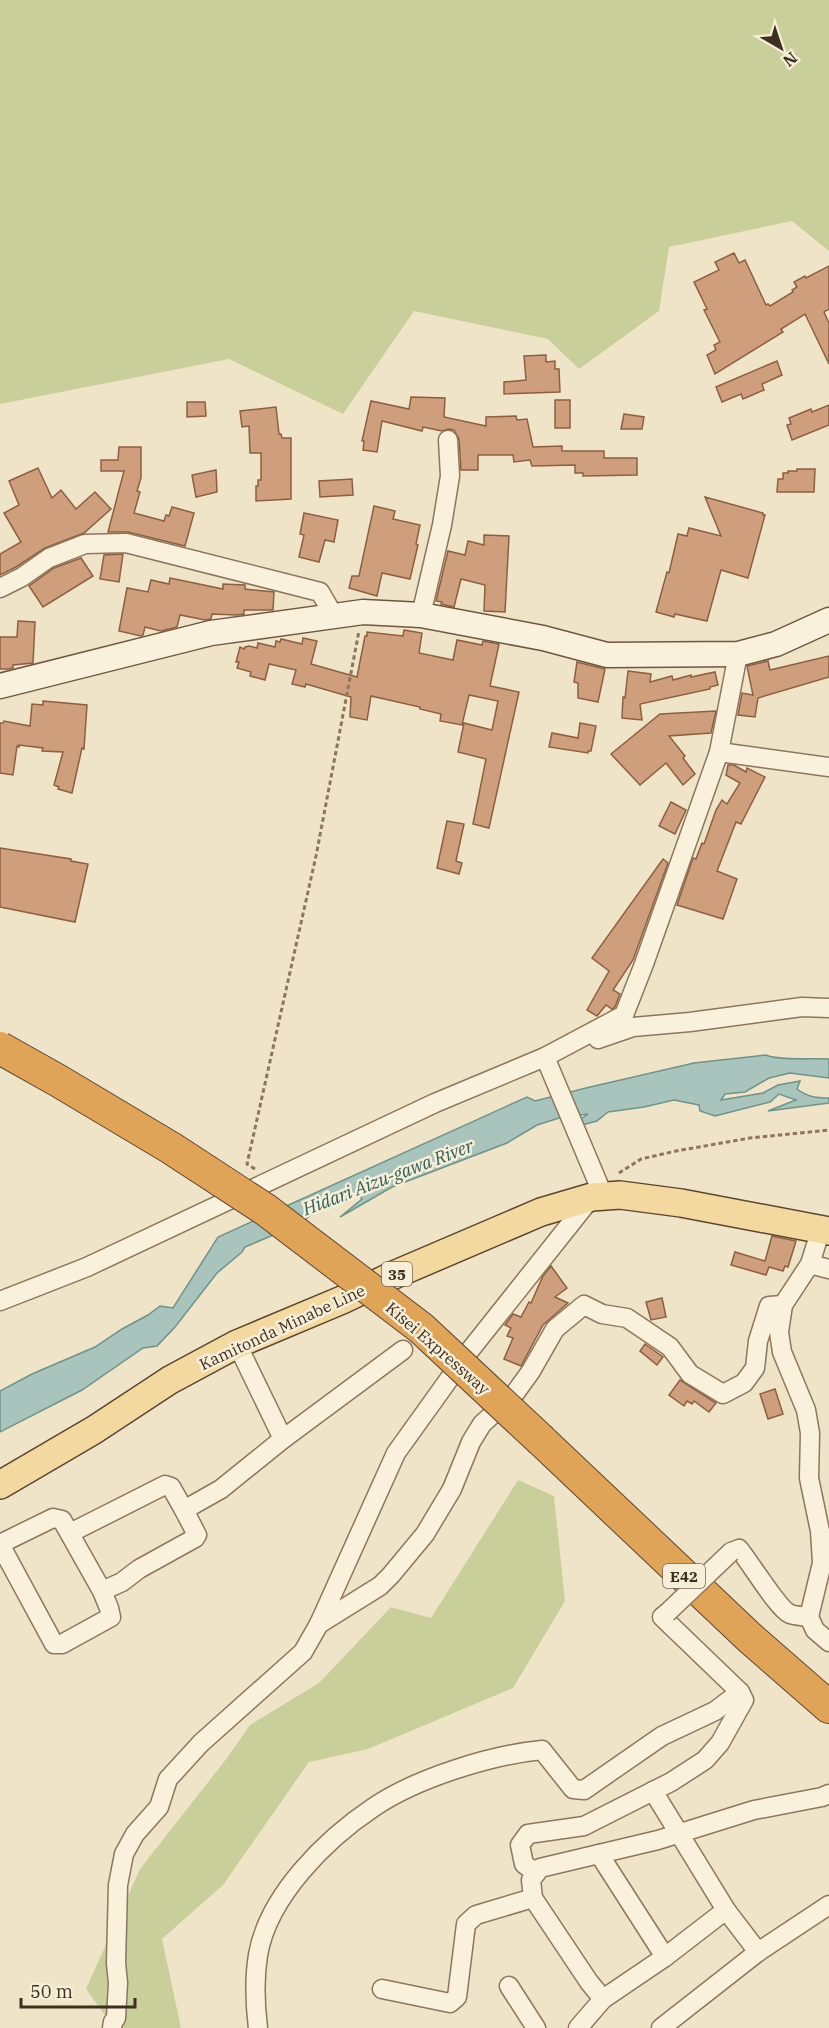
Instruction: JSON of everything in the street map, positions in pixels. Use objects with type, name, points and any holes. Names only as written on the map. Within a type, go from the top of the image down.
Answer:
[{"type":"highway","name":"Kisei Expressway","points":[[0,1048],[171,1148],[266,1210],[421,1328],[750,1638],[829,1707]]},
{"type":"main road","points":[[0,686],[211,633],[363,612],[421,615],[543,638],[607,655],[738,654],[776,644],[829,620]]},
{"type":"main road","name":"Kamitonda Minabe Line","points":[[0,1485],[93,1430],[170,1380],[237,1344],[598,1189],[620,1195],[681,1203],[825,1230]]},
{"type":"street","points":[[421,615],[442,525],[450,476],[448,440]]},
{"type":"street","points":[[0,588],[22,577],[49,558],[85,544],[126,543],[320,592],[334,616]]},
{"type":"street","points":[[547,1063],[624,1016],[719,752],[738,654]]},
{"type":"street","points":[[719,752],[829,766]]},
{"type":"street","points":[[0,1301],[87,1267],[435,1103],[547,1063],[633,1027],[802,1007],[829,1008]]},
{"type":"street","points":[[112,2028],[117,2006],[118,1885],[124,1854],[135,1834],[159,1807],[168,1779],[201,1743],[303,1652],[319,1624],[396,1453],[467,1354],[598,1189],[547,1063]]},
{"type":"street","points":[[825,1230],[810,1264],[783,1305],[779,1332],[782,1352],[806,1410],[810,1433],[809,1478],[820,1531],[822,1563],[809,1617],[815,1630],[829,1641]]},
{"type":"street","points":[[810,1264],[829,1269]]},
{"type":"street","points":[[319,1624],[380,1586],[391,1575],[425,1534],[452,1489],[471,1442],[482,1424],[513,1396],[531,1371],[555,1329],[584,1305],[602,1314],[627,1318],[670,1347],[690,1374],[723,1394],[744,1383],[755,1368],[758,1341],[769,1306],[783,1305]]},
{"type":"street","points":[[237,1344],[283,1439]]},
{"type":"street","points":[[184,1510],[220,1489],[403,1350]]},
{"type":"street","points":[[70,1533],[165,1485],[171,1487],[184,1510],[197,1534],[195,1538],[138,1569],[122,1582],[102,1591]]},
{"type":"street","points":[[53,1518],[62,1520],[102,1591],[111,1617],[62,1644],[54,1644],[2,1548],[4,1542],[53,1518]]},
{"type":"street","points":[[536,1874],[524,1864],[520,1845],[528,1834],[584,1827],[653,1791],[705,1760],[720,1743],[744,1700],[740,1692],[662,1617],[731,1552],[739,1549],[771,1594],[788,1613],[809,1617]]},
{"type":"street","points":[[258,2028],[254,2001],[258,1954],[268,1922],[287,1888],[317,1853],[374,1807],[419,1783],[518,1752],[542,1750],[573,1789],[584,1790],[662,1736],[715,1711],[740,1692]]},
{"type":"street","points":[[653,1791],[726,1910],[758,1952]]},
{"type":"street","points":[[603,1999],[588,1982],[532,1898],[531,1880],[540,1868],[679,1834],[754,1810],[829,1794]]},
{"type":"street","points":[[598,1854],[665,1957]]},
{"type":"street","points":[[382,1989],[450,2003],[457,1997],[466,1924],[476,1915],[532,1898]]},
{"type":"street","points":[[662,2028],[758,1952],[829,1905]]},
{"type":"street","points":[[578,2028],[603,1999],[665,1957],[726,1910]]},
{"type":"street","points":[[509,1986],[536,2028]]},
{"type":"path","points":[[262,1173],[247,1164],[316,856],[363,612]]},
{"type":"path","points":[[598,1189],[641,1159],[750,1138],[829,1130]]},
{"type":"green space","points":[[0,0],[829,0],[829,251],[792,221],[669,247],[659,311],[579,369],[548,339],[414,311],[343,414],[229,359],[0,404]]},
{"type":"green space","points":[[518,1480],[554,1496],[565,1601],[513,1688],[368,1749],[309,1762],[223,1885],[162,1939],[181,2028],[114,2028],[86,1989],[140,1869],[250,1725],[319,1683],[391,1607],[431,1618]]},
{"type":"water","name":"Hidari Aizu-gawa River","points":[[766,1055],[787,1059],[829,1059],[829,1078],[790,1073],[769,1078],[745,1092],[725,1094],[721,1100],[763,1093],[778,1085],[800,1081],[797,1089],[812,1096],[829,1098],[829,1103],[768,1111],[796,1100],[779,1094],[770,1102],[715,1116],[700,1111],[699,1105],[674,1100],[608,1112],[597,1121],[567,1129],[588,1114],[559,1118],[537,1125],[507,1143],[392,1187],[340,1217],[362,1199],[359,1195],[318,1210],[299,1224],[245,1247],[217,1273],[175,1327],[157,1346],[143,1348],[82,1390],[0,1432],[0,1391],[32,1374],[95,1347],[160,1306],[173,1308],[218,1237],[527,1097],[535,1101],[694,1063]]},
{"type":"building","points":[[734,253],[739,263],[745,260],[766,305],[770,306],[793,292],[792,290],[797,287],[794,282],[829,266],[829,309],[824,312],[829,323],[829,364],[805,314],[781,329],[783,332],[715,374],[707,355],[716,350],[714,345],[720,342],[704,310],[707,309],[694,282],[719,270],[715,262]]},
{"type":"building","points":[[546,355],[546,362],[555,361],[555,369],[559,369],[560,392],[504,394],[504,382],[526,380],[524,356]]},
{"type":"building","points":[[777,361],[782,375],[762,384],[764,390],[743,399],[741,394],[722,402],[716,387]]},
{"type":"building","points":[[411,397],[445,398],[444,417],[486,426],[486,417],[516,416],[517,420],[527,419],[533,447],[562,446],[562,451],[604,451],[604,458],[637,458],[637,475],[583,476],[583,473],[575,473],[575,465],[532,466],[530,460],[514,462],[513,455],[478,455],[478,470],[461,470],[459,439],[454,430],[442,431],[423,427],[422,431],[382,421],[377,452],[363,450],[364,441],[362,441],[371,401],[409,409]]},
{"type":"building","points":[[555,400],[570,400],[570,428],[555,428]]},
{"type":"building","points":[[187,402],[205,402],[206,416],[187,417]]},
{"type":"building","points":[[829,405],[829,425],[792,440],[787,425],[791,424],[789,418]]},
{"type":"building","points":[[276,407],[279,434],[282,438],[291,438],[291,499],[256,501],[256,486],[258,486],[258,480],[261,480],[261,453],[250,453],[249,426],[242,427],[240,411]]},
{"type":"building","points":[[624,414],[644,417],[642,429],[621,429]]},
{"type":"building","points":[[119,447],[141,447],[141,478],[137,491],[140,492],[134,513],[164,521],[166,515],[169,516],[172,507],[194,513],[185,546],[128,532],[108,532],[124,471],[101,471],[101,460],[118,460]]},
{"type":"building","points":[[38,468],[52,498],[61,490],[76,509],[95,492],[111,509],[84,533],[45,548],[0,575],[0,554],[21,542],[4,513],[19,505],[9,481]]},
{"type":"building","points":[[797,469],[815,469],[814,492],[777,492],[778,479],[783,479],[783,473],[797,471]]},
{"type":"building","points":[[216,470],[217,492],[196,497],[192,475]]},
{"type":"building","points":[[352,479],[353,495],[320,497],[319,481]]},
{"type":"building","points":[[705,497],[765,515],[748,578],[721,570],[707,621],[656,612],[667,572],[669,573],[678,534],[687,536],[689,528],[721,536]]},
{"type":"building","points":[[374,506],[395,511],[393,519],[420,525],[410,579],[382,573],[377,596],[349,588],[352,576],[359,576]]},
{"type":"building","points":[[304,513],[338,520],[334,542],[325,540],[319,562],[299,557],[304,535],[300,534]]},
{"type":"building","points":[[484,535],[509,536],[505,612],[484,611],[485,585],[461,579],[454,607],[436,601],[448,551],[465,555],[468,541],[484,545]]},
{"type":"building","points":[[123,554],[119,582],[100,579],[104,555]]},
{"type":"building","points":[[81,558],[93,576],[43,607],[29,586],[54,568]]},
{"type":"building","points":[[170,578],[223,589],[223,584],[245,585],[245,589],[274,592],[273,610],[244,610],[244,614],[237,615],[212,614],[211,619],[205,620],[180,615],[177,627],[161,631],[145,627],[141,636],[119,631],[127,588],[148,592],[151,580],[169,584]]},
{"type":"building","points":[[18,621],[35,622],[33,663],[0,669],[0,637],[17,637]]},
{"type":"building","points":[[404,630],[422,633],[419,653],[453,660],[457,640],[482,645],[483,641],[499,644],[490,686],[519,692],[489,828],[473,824],[486,759],[458,752],[464,723],[492,730],[498,701],[469,695],[462,725],[440,721],[441,714],[420,709],[420,707],[371,696],[367,720],[350,717],[351,697],[306,684],[305,687],[292,684],[296,670],[269,664],[265,680],[250,676],[251,672],[237,668],[239,662],[236,662],[240,647],[257,648],[258,643],[275,647],[276,641],[280,642],[281,639],[302,644],[303,638],[317,641],[311,664],[357,677],[367,632],[403,636]]},
{"type":"building","points":[[829,656],[829,677],[758,698],[755,717],[738,715],[742,693],[753,695],[747,666],[768,661],[770,670]]},
{"type":"building","points":[[577,662],[605,669],[598,702],[578,698],[578,683],[574,682]]},
{"type":"building","points":[[628,671],[651,674],[650,682],[672,676],[673,680],[715,672],[718,685],[710,689],[640,704],[642,720],[622,718]]},
{"type":"building","points":[[43,701],[87,705],[84,749],[82,748],[72,793],[58,789],[59,787],[54,785],[63,752],[42,751],[43,748],[19,745],[13,775],[0,773],[0,723],[4,721],[30,726],[32,704],[43,705]]},
{"type":"building","points":[[716,711],[711,733],[669,736],[685,756],[683,758],[695,774],[683,785],[666,763],[640,785],[611,754],[660,714]]},
{"type":"building","points":[[580,723],[596,726],[591,751],[588,753],[549,747],[552,733],[578,738]]},
{"type":"building","points":[[728,765],[734,765],[746,772],[747,768],[765,777],[741,824],[736,822],[717,871],[737,879],[723,919],[677,905],[693,858],[696,859],[702,843],[704,844],[716,810],[722,800],[727,804],[740,783],[726,775]]},
{"type":"building","points":[[671,802],[686,810],[675,834],[659,826]]},
{"type":"building","points":[[447,821],[464,824],[456,861],[462,863],[459,874],[437,868]]},
{"type":"building","points":[[0,848],[71,859],[71,861],[88,864],[75,922],[0,907]]},
{"type":"building","points":[[663,859],[668,863],[633,960],[613,990],[620,994],[615,1007],[612,1009],[606,1005],[597,1016],[587,1010],[609,971],[592,958]]},
{"type":"building","points":[[772,1236],[796,1241],[788,1267],[785,1266],[783,1271],[769,1267],[766,1275],[731,1265],[735,1252],[765,1261]]},
{"type":"building","points":[[551,1266],[567,1288],[555,1297],[568,1303],[543,1325],[521,1366],[504,1359],[513,1338],[507,1336],[511,1328],[505,1325],[513,1314],[521,1317],[529,1302],[531,1303],[543,1276]]},
{"type":"building","points":[[662,1298],[666,1317],[651,1320],[646,1302]]},
{"type":"building","points":[[645,1344],[663,1357],[657,1365],[640,1351]]},
{"type":"building","points":[[680,1380],[716,1403],[709,1412],[694,1401],[692,1404],[687,1401],[684,1406],[669,1395]]},
{"type":"building","points":[[775,1389],[783,1414],[768,1419],[760,1394]]}]
